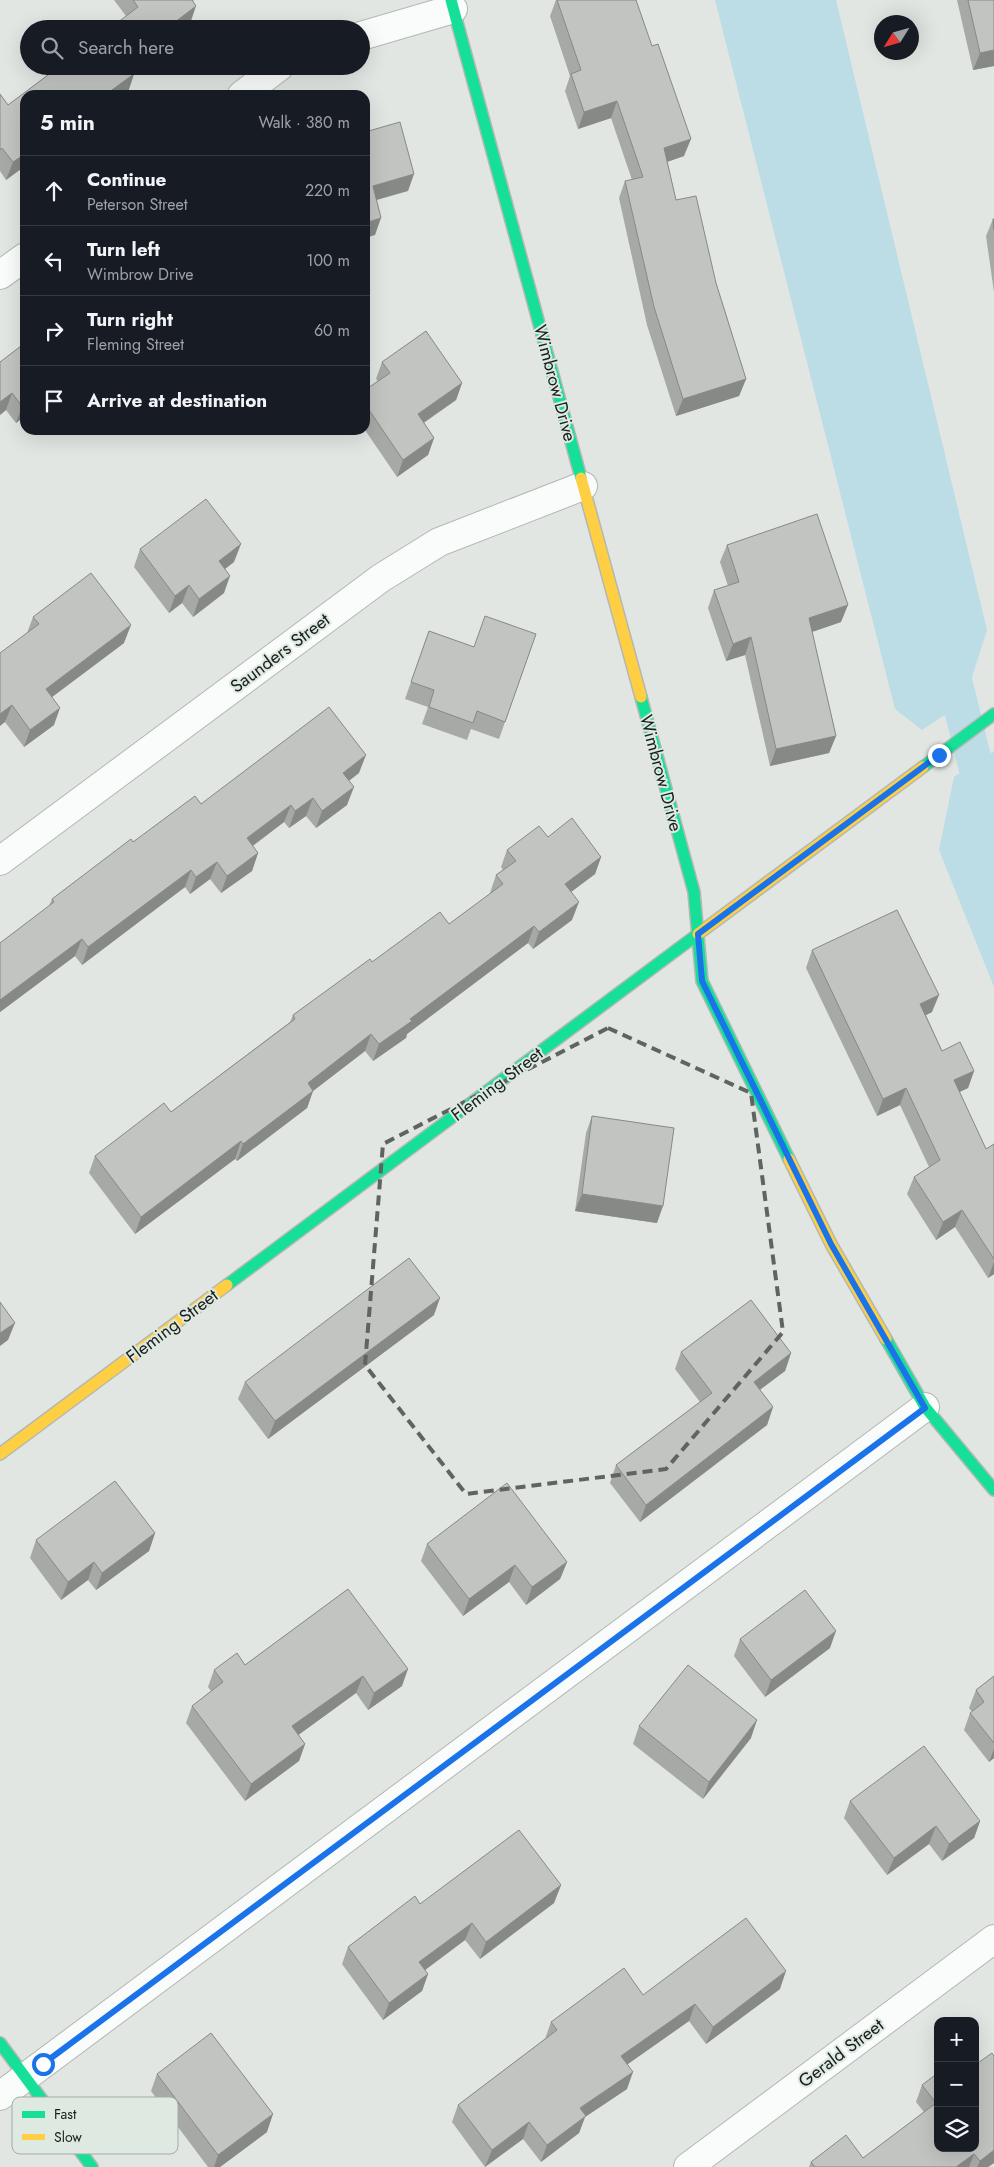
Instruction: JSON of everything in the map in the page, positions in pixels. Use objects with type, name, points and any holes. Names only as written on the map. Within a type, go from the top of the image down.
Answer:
[{"type":"street","points":[[370,33],[452,4]]},
{"type":"street","name":"Wimbrow Drive","points":[[452,4],[694,892],[702,981],[831,1244],[925,1408],[994,1490]]},
{"type":"street","points":[[249,90],[268,75]]},
{"type":"street","points":[[0,275],[20,261]]},
{"type":"street","name":"Saunders Street","points":[[0,862],[381,578],[439,542],[583,486]]},
{"type":"street","name":"Fleming Street","points":[[0,1454],[994,714]]},
{"type":"street","points":[[0,2096],[925,1408]]},
{"type":"street","name":"Gerald Street","points":[[688,2167],[994,1939]]},
{"type":"street","points":[[0,2044],[40,2097]]},
{"type":"street","points":[[82,2154],[92,2167]]},
{"type":"highlighted area","points":[[608,1028],[751,1093],[783,1332],[666,1469],[466,1494],[365,1365],[383,1144]]},
{"type":"water","points":[[715,0],[836,0],[987,630],[964,702],[922,730],[895,709]]},
{"type":"water","points":[[994,751],[994,987],[939,850],[954,777]]},
{"type":"building","points":[[133,0],[192,0],[196,6],[178,20],[121,20],[138,7]]},
{"type":"building","points":[[557,0],[636,0],[652,46],[658,44],[691,139],[664,148],[676,200],[696,196],[716,283],[746,379],[683,399],[654,307],[625,181],[643,177],[617,101],[584,112],[571,74],[581,70]]},
{"type":"building","points":[[968,0],[994,0],[994,50],[980,53]]},
{"type":"building","points":[[48,75],[133,75],[112,90],[28,90]]},
{"type":"building","points":[[0,94],[8,105],[20,96],[20,157],[13,162],[2,148],[0,150]]},
{"type":"building","points":[[400,122],[414,174],[373,186],[381,218],[370,221],[370,131]]},
{"type":"building","points":[[426,331],[462,383],[418,414],[434,438],[403,460],[370,411],[370,387],[390,373],[382,362]]},
{"type":"building","points":[[20,347],[20,403],[12,393],[0,402],[0,362]]},
{"type":"building","points":[[206,499],[241,544],[219,561],[230,576],[199,599],[189,585],[175,596],[140,549]]},
{"type":"building","points":[[817,514],[848,605],[809,618],[836,736],[776,749],[751,637],[733,644],[714,590],[739,582],[727,545]]},
{"type":"building","points":[[91,573],[131,625],[46,689],[60,708],[30,730],[12,705],[0,714],[0,653],[39,624],[33,617]]},
{"type":"building","points":[[485,616],[536,634],[505,722],[477,711],[473,723],[429,707],[434,690],[411,682],[429,631],[474,647]]},
{"type":"building","points":[[329,707],[366,755],[343,773],[354,787],[322,811],[313,798],[295,811],[291,805],[247,838],[258,853],[227,876],[217,862],[196,877],[191,870],[88,947],[82,939],[0,1000],[0,943],[54,902],[52,899],[131,839],[133,842],[195,796],[201,804]]},
{"type":"building","points":[[572,818],[601,857],[565,884],[579,902],[539,932],[534,926],[410,1019],[412,1021],[379,1044],[371,1034],[308,1083],[313,1091],[243,1144],[241,1141],[141,1217],[95,1156],[164,1103],[171,1112],[295,1019],[293,1015],[370,959],[372,962],[440,912],[449,924],[503,884],[496,875],[516,861],[507,850],[539,826],[548,837]]},
{"type":"building","points":[[897,910],[939,995],[920,1004],[942,1051],[960,1042],[974,1071],[954,1080],[986,1149],[994,1144],[994,1259],[962,1210],[943,1222],[914,1177],[940,1160],[906,1088],[883,1099],[812,950]]},
{"type":"building","points":[[592,1116],[674,1128],[663,1206],[582,1194]]},
{"type":"building","points":[[409,1258],[440,1298],[275,1421],[245,1382]]},
{"type":"building","points":[[751,1300],[791,1353],[754,1382],[773,1407],[646,1505],[616,1465],[712,1393],[681,1352]]},
{"type":"building","points":[[0,1302],[15,1323],[0,1333]]},
{"type":"building","points":[[115,1481],[155,1533],[102,1573],[94,1562],[68,1582],[36,1540]]},
{"type":"building","points":[[507,1483],[567,1562],[532,1587],[515,1565],[469,1599],[427,1544]]},
{"type":"building","points":[[348,1589],[408,1669],[374,1693],[363,1676],[292,1726],[305,1744],[251,1784],[192,1706],[223,1682],[214,1670],[237,1653],[245,1665]]},
{"type":"building","points":[[805,1590],[836,1631],[771,1680],[740,1639]]},
{"type":"building","points":[[688,1665],[757,1720],[709,1782],[639,1726]]},
{"type":"building","points":[[994,1676],[994,1743],[970,1713],[984,1702],[976,1690]]},
{"type":"building","points":[[924,1746],[980,1821],[949,1844],[936,1826],[894,1858],[850,1801]]},
{"type":"building","points":[[519,1830],[561,1885],[486,1942],[472,1923],[419,1962],[428,1974],[389,2003],[348,1947],[415,1896],[420,1904]]},
{"type":"building","points":[[746,1918],[786,1971],[713,2027],[695,2004],[621,2056],[633,2072],[580,2108],[586,2116],[547,2145],[529,2122],[492,2150],[458,2105],[557,2030],[551,2022],[624,1968],[643,1995]]},
{"type":"building","points":[[211,2033],[273,2114],[218,2155],[178,2102],[178,2097],[174,2097],[157,2074]]},
{"type":"building","points":[[992,2053],[994,2056],[994,2150],[980,2161],[974,2154],[956,2167],[815,2167],[811,2162],[846,2135],[863,2158],[934,2105],[934,2152],[979,2152],[979,2062]]},
{"type":"building","points":[[934,2076],[934,2100],[922,2085]]},
{"type":"waterway","points":[[949,658],[983,796],[994,820]]},
{"type":"traffic: fast","points":[[451,0],[581,478]]},
{"type":"traffic: fast","points":[[641,697],[694,892],[702,981],[789,1159]]},
{"type":"traffic: fast","points":[[923,767],[994,714]]},
{"type":"traffic: fast","points":[[227,1285],[698,934]]},
{"type":"traffic: fast","points":[[886,1339],[925,1407],[994,1490]]},
{"type":"traffic: fast","points":[[0,2043],[40,2097]]},
{"type":"traffic: fast","points":[[82,2154],[92,2167]]},
{"type":"traffic: slow","points":[[581,478],[641,697]]},
{"type":"traffic: slow","points":[[698,934],[923,767]]},
{"type":"traffic: slow","points":[[789,1159],[831,1244],[886,1339]]},
{"type":"traffic: slow","points":[[0,1454],[227,1285]]},
{"type":"route","points":[[43,2064],[925,1408],[831,1244],[702,981],[698,934],[939,755]]}]
